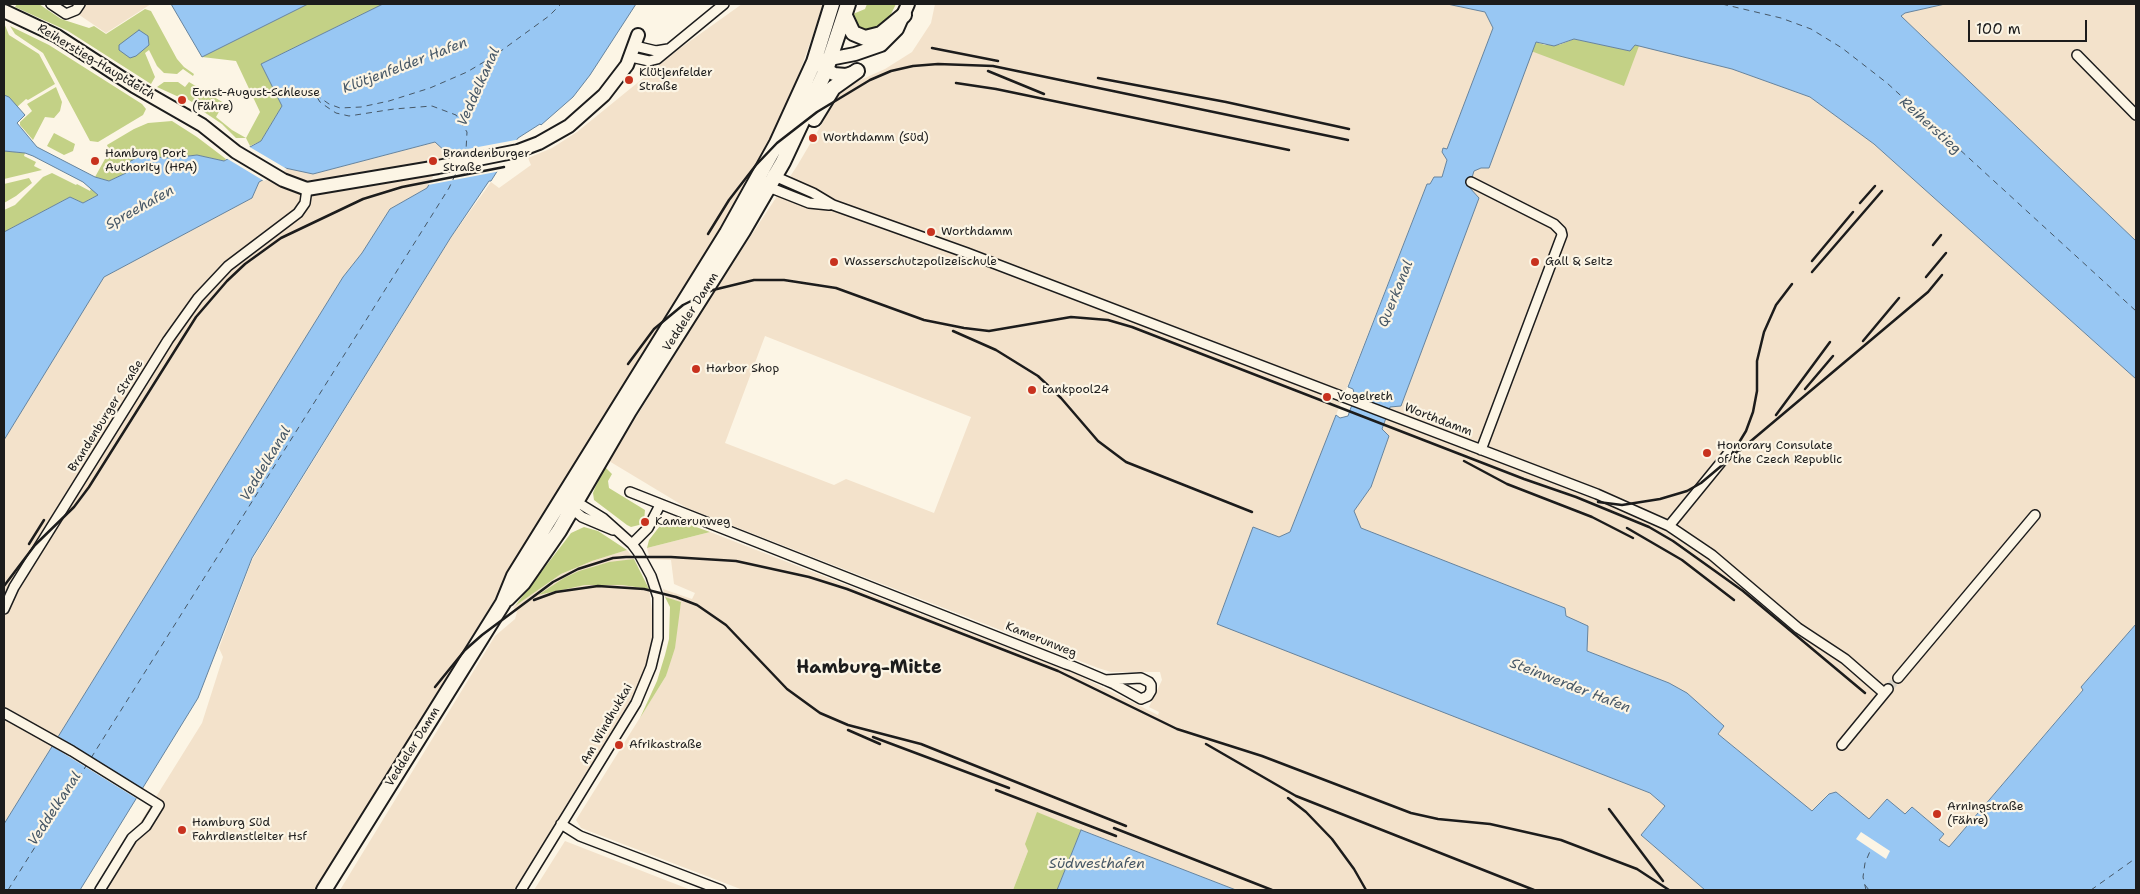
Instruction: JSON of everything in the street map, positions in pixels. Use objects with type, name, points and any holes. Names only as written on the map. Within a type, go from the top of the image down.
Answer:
[{"type":"main road","name":"Veddeler Damm","points":[[324,890],[503,603],[523,583],[571,502],[629,411],[766,179],[824,64],[832,4]]},
{"type":"main road","name":"Veddeler Damm","points":[[766,179],[783,162],[846,10]]},
{"type":"main road","points":[[846,10],[853,33],[865,38],[881,34],[906,10]]},
{"type":"main road","points":[[783,162],[807,132],[828,93],[839,82],[857,71]]},
{"type":"street","points":[[51,4],[66,14],[76,10],[80,4]]},
{"type":"street","points":[[307,188],[438,167],[513,152],[550,138],[587,112],[616,82],[635,46],[656,52],[668,48],[724,4]]},
{"type":"street","points":[[824,64],[863,52],[881,44],[897,30],[906,10]]},
{"type":"street","name":"Reiherstieg-Hauptdeich","points":[[4,11],[57,36],[160,101],[202,125],[236,152],[275,176],[295,186],[307,188]]},
{"type":"street","points":[[2077,55],[2136,115]]},
{"type":"street","points":[[824,64],[838,75],[857,71]]},
{"type":"street","name":"Worthdamm","points":[[766,179],[810,203],[833,206],[967,253],[1597,494],[1669,526],[1717,559],[1798,628],[1845,659],[1886,691],[1842,745]]},
{"type":"street","points":[[1471,182],[1554,224],[1561,231],[1561,239],[1481,450]]},
{"type":"street","name":"Brandenburger Straße","points":[[4,609],[14,587],[168,340],[198,298],[228,266],[298,213],[305,203],[307,188]]},
{"type":"street","points":[[1669,526],[1731,450]]},
{"type":"street","name":"Kamerunweg","points":[[630,492],[1104,680],[1141,699],[1148,696],[1151,691],[1149,682],[1141,678],[1104,680]]},
{"type":"street","name":"Am Windhukkai","points":[[521,890],[632,710],[654,659],[659,629],[658,598],[651,576],[632,544],[621,534],[588,520],[571,502]]},
{"type":"street","points":[[632,544],[648,528],[660,505]]},
{"type":"street","points":[[1898,678],[2035,515]]},
{"type":"street","points":[[4,713],[8,718],[44,736],[159,805],[146,826],[132,838],[100,890]]},
{"type":"street","points":[[561,824],[580,836],[721,890]]},
{"type":"shaded area","points":[[72,4],[151,4],[106,33],[69,8]]},
{"type":"shaded area","points":[[742,4],[824,4],[796,82],[749,188],[315,890],[98,890],[202,723],[223,657],[219,648],[252,560],[452,236],[491,182],[499,188],[531,165],[528,158],[552,148],[577,132],[679,49]]},
{"type":"shaded area","points":[[935,4],[1447,4],[1485,12],[1493,28],[1447,150],[1443,149],[1442,152],[1447,160],[1442,177],[1434,177],[1430,184],[1427,184],[1290,532],[1279,537],[1253,528],[1217,623],[1650,793],[1665,806],[1641,835],[1705,890],[1236,890],[1038,813],[1028,851],[1013,890],[743,890],[581,828],[576,820],[666,676],[681,603],[665,597],[663,589],[692,599],[695,593],[674,584],[671,560],[650,559],[647,548],[710,532],[1076,674],[1158,715],[1159,712],[1149,707],[1162,680],[1160,672],[1111,672],[1098,668],[687,508],[609,461],[717,287],[797,166],[823,122],[834,98],[856,82],[885,69],[912,52],[931,23]],"holes":[[[765,336],[971,417],[934,513],[846,479],[834,485],[725,443]]]},
{"type":"shaded area","points":[[1945,4],[2136,4],[2136,241],[1901,16],[1904,13]]},
{"type":"shaded area","points":[[1635,44],[1732,69],[1810,97],[1874,144],[2136,379],[2136,624],[2081,687],[2083,689],[1949,847],[1939,840],[1944,834],[1912,807],[1906,814],[1869,819],[1828,794],[1812,812],[1718,734],[1724,726],[1669,683],[1587,651],[1566,615],[1565,608],[1360,528],[1354,511],[1371,487],[1389,436],[1382,429],[1390,407],[1401,406],[1478,198],[1469,187],[1474,170],[1481,168],[1533,47]]},
{"type":"shaded area","points":[[436,142],[447,153],[427,188],[390,209],[362,253],[343,277],[4,824],[4,440],[104,277],[252,198],[259,182],[285,168],[313,174]]},
{"type":"shaded area","points":[[627,550],[634,559],[594,566],[540,594],[585,585],[622,585],[649,589],[653,636],[646,668],[633,696],[514,890],[340,890],[495,636],[515,619],[517,612],[513,607],[561,574],[592,561]]},
{"type":"shaded area","points":[[565,841],[691,890],[534,890]]},
{"type":"green space","points":[[17,4],[39,4],[61,19],[89,28],[94,26],[106,34],[145,9],[151,11],[177,59],[194,74],[193,76],[183,69],[177,74],[164,73],[157,66],[149,50],[145,53],[155,77],[151,84],[68,31],[15,7]]},
{"type":"green space","points":[[308,4],[383,4],[261,64],[282,106],[261,141],[250,146],[246,138],[260,112],[236,61],[202,57]]},
{"type":"green space","points":[[867,4],[896,4],[889,18],[867,33],[852,22],[853,14],[865,9]]},
{"type":"green space","points":[[4,23],[9,35],[39,54],[55,84],[28,100],[26,99],[17,107],[9,97],[4,95]]},
{"type":"green space","points":[[10,26],[49,45],[142,104],[146,109],[143,115],[98,142],[90,141],[43,53],[15,34]]},
{"type":"green space","points":[[1574,39],[1630,51],[1635,44],[1639,46],[1624,86],[1531,51],[1536,42],[1545,45],[1559,45]]},
{"type":"green space","points":[[164,82],[178,82],[185,87],[189,82],[224,103],[216,117],[246,138],[236,138],[222,124],[201,110],[202,108],[182,96],[181,98],[157,87]]},
{"type":"green space","points":[[56,87],[62,102],[60,111],[54,118],[45,117],[33,140],[20,125],[20,122],[32,111],[27,104]]},
{"type":"green space","points":[[172,121],[226,159],[224,161],[197,155],[172,158],[140,156],[126,173],[109,181],[95,177],[105,159],[111,155],[107,145],[148,123]]},
{"type":"green space","points":[[54,133],[75,144],[73,151],[64,155],[47,146]]},
{"type":"green space","points":[[4,151],[25,153],[24,156],[36,162],[34,166],[42,170],[4,179]]},
{"type":"green space","points":[[52,173],[90,191],[91,188],[98,195],[83,203],[70,197],[4,232],[4,210],[15,205],[43,177]]},
{"type":"green space","points":[[29,178],[32,183],[4,203],[4,184]]},
{"type":"green space","points":[[605,467],[612,474],[608,481],[609,488],[645,510],[644,521],[639,525],[631,527],[627,525],[594,500],[593,493]]},
{"type":"green space","points":[[674,519],[710,532],[647,548],[649,540],[663,522]]},
{"type":"green space","points":[[584,527],[598,531],[627,550],[592,561],[561,574],[515,606],[571,533]]},
{"type":"green space","points":[[634,559],[649,589],[622,585],[585,585],[538,595],[564,578],[579,571],[609,562]]},
{"type":"green space","points":[[665,597],[681,602],[675,648],[666,676],[640,718],[657,681],[669,639],[670,607]]},
{"type":"green space","points":[[1037,812],[1081,830],[1057,890],[1013,890],[1028,851],[1025,844]]},
{"type":"water","points":[[171,4],[308,4],[202,57]]},
{"type":"water","points":[[383,4],[636,4],[590,75],[573,97],[541,125],[518,138],[491,181],[489,181],[451,237],[252,558],[198,698],[80,890],[4,890],[4,824],[343,277],[362,253],[390,209],[427,188],[447,153],[435,142],[313,174],[285,168],[259,182],[252,198],[104,277],[4,440],[4,232],[70,197],[83,203],[98,195],[83,182],[33,156],[25,153],[4,151],[4,95],[9,97],[25,115],[17,123],[37,147],[95,177],[109,181],[126,173],[129,162],[140,156],[172,158],[197,155],[224,161],[261,141],[282,106],[261,64]]},
{"type":"water","points":[[1447,4],[1945,4],[1905,13],[1901,16],[2136,241],[2136,379],[1874,144],[1810,97],[1732,69],[1635,45],[1630,51],[1574,39],[1554,46],[1536,42],[1489,168],[1481,168],[1474,171],[1469,187],[1479,198],[1401,406],[1390,407],[1382,429],[1389,436],[1371,487],[1354,511],[1361,528],[1565,608],[1566,616],[1588,626],[1587,651],[1669,683],[1687,693],[1724,726],[1718,734],[1812,811],[1829,794],[1836,792],[1869,819],[1887,799],[1905,814],[1912,807],[1944,834],[1939,840],[1949,847],[2083,690],[2081,687],[2136,624],[2136,890],[1705,890],[1641,835],[1665,806],[1650,793],[1217,624],[1253,527],[1279,537],[1290,532],[1336,415],[1340,418],[1348,416],[1355,396],[1353,389],[1348,387],[1427,184],[1430,184],[1434,177],[1442,177],[1447,160],[1442,152],[1443,148],[1447,149],[1493,28],[1485,12]]},
{"type":"water","points":[[139,30],[148,36],[149,45],[136,56],[130,58],[119,50],[119,45]]},
{"type":"water","name":"Südwesthafen","points":[[1081,830],[1236,890],[1057,890]]},
{"type":"pier","points":[[521,139],[501,171],[428,185],[446,153]]},
{"type":"pier","points":[[248,146],[287,169],[264,181],[226,158]]},
{"type":"pier","points":[[56,735],[78,749],[76,752],[122,781],[124,777],[145,790],[139,800],[50,745]]},
{"type":"pier","points":[[1861,832],[1890,851],[1886,859],[1856,839]]},
{"type":"ferry route","points":[[463,157],[466,150],[467,132],[456,115],[432,106],[394,109],[349,116],[336,113],[320,102],[315,94],[329,104],[340,108],[361,107],[389,101],[430,88],[467,72],[494,56],[549,16],[561,4]]},
{"type":"ferry route","points":[[1722,4],[1781,18],[1811,29],[1842,48],[1887,83],[2136,311]]},
{"type":"ferry route","points":[[91,758],[449,188],[458,169]]},
{"type":"ferry route","points":[[8,890],[86,766]]},
{"type":"ferry route","points":[[1866,890],[1863,877],[1865,863],[1871,849]]},
{"type":"ferry route","points":[[2091,890],[2136,858]]},
{"type":"ferry route","points":[[1865,885],[1869,890]]},
{"type":"tunnel","points":[[1888,689],[1898,678]]},
{"type":"railway","points":[[932,48],[998,61]]},
{"type":"railway","points":[[708,234],[729,200],[756,165],[777,143],[817,112],[870,80],[891,71],[913,66],[938,64],[993,66],[1348,140]]},
{"type":"railway","points":[[988,71],[1044,94]]},
{"type":"railway","points":[[1098,78],[1226,102],[1349,129]]},
{"type":"railway","points":[[956,83],[996,89],[1289,150]]},
{"type":"railway","points":[[4,586],[35,545],[74,507],[89,487],[196,317],[227,281],[245,264],[281,238],[363,199],[402,187],[504,167]]},
{"type":"railway","points":[[1860,203],[1875,186]]},
{"type":"railway","points":[[1812,272],[1882,191]]},
{"type":"railway","points":[[1812,261],[1853,212]]},
{"type":"railway","points":[[1933,245],[1941,235]]},
{"type":"railway","points":[[1926,277],[1946,253]]},
{"type":"railway","points":[[1598,502],[1622,505],[1660,499],[1687,491],[1701,483],[1928,292],[1942,275]]},
{"type":"railway","points":[[628,364],[654,329],[683,305],[713,290],[754,280],[784,280],[836,288],[924,320],[989,331],[1071,317],[1108,320],[1132,327],[1524,479],[1576,497],[1649,527],[1673,541],[1743,591],[1865,693]]},
{"type":"railway","points":[[1732,454],[1746,431],[1753,412],[1757,391],[1757,361],[1764,332],[1776,305],[1792,284]]},
{"type":"railway","points":[[1863,341],[1899,298]]},
{"type":"railway","points":[[953,331],[996,350],[1038,376],[1061,398],[1098,441],[1126,462],[1252,512]]},
{"type":"railway","points":[[1776,415],[1830,342]]},
{"type":"railway","points":[[1805,389],[1833,356]]},
{"type":"railway","points":[[1464,461],[1507,484],[1592,517],[1633,538]]},
{"type":"railway","points":[[29,544],[44,520]]},
{"type":"railway","points":[[1627,528],[1682,560],[1734,600]]},
{"type":"railway","points":[[435,687],[465,650],[482,635],[553,582],[578,569],[613,558],[626,557],[671,557],[736,561],[809,577],[847,589],[1058,671],[1177,729],[1262,756],[1411,813],[1438,819],[1490,824],[1561,840],[1637,869],[1669,890]]},
{"type":"railway","points":[[534,600],[556,592],[598,586],[644,589],[676,597],[697,605],[726,625],[787,689],[820,713],[848,725],[921,744],[1126,826]]},
{"type":"railway","points":[[848,730],[880,744]]},
{"type":"railway","points":[[873,737],[1009,788]]},
{"type":"railway","points":[[1206,744],[1296,796],[1534,890]]},
{"type":"railway","points":[[996,790],[1116,836]]},
{"type":"railway","points":[[1288,798],[1306,812],[1332,839],[1354,869],[1366,890]]},
{"type":"railway","points":[[1609,809],[1663,881]]},
{"type":"railway","points":[[1114,828],[1272,890]]},
{"type":"place","name":"Klütjenfelder Straße","points":[[629,80]]},
{"type":"place","name":"Ernst-August-Schleuse (Fähre)","points":[[182,100]]},
{"type":"place","name":"Worthdamm (Süd)","points":[[813,138]]},
{"type":"place","name":"Hamburg Port Authority (HPA)","points":[[95,161]]},
{"type":"place","name":"Brandenburger Straße","points":[[433,161]]},
{"type":"place","name":"Worthdamm","points":[[931,232]]},
{"type":"place","name":"Wasserschutzpolizeischule","points":[[834,262]]},
{"type":"place","name":"Gall & Seitz","points":[[1535,262]]},
{"type":"place","name":"Harbor Shop","points":[[696,369]]},
{"type":"place","name":"tankpool24","points":[[1032,390]]},
{"type":"place","name":"Vogelreth","points":[[1327,397]]},
{"type":"place","name":"Honorary Consulate of the Czech Republic","points":[[1707,453]]},
{"type":"place","name":"Kamerunweg","points":[[645,522]]},
{"type":"place","name":"Afrikastraße","points":[[619,745]]},
{"type":"place","name":"Arningstraße (Fähre)","points":[[1937,814]]},
{"type":"place","name":"Hamburg Süd Fahrdienstleiter Hsf","points":[[182,830]]},
{"type":"district","name":"Hamburg-Mitte","points":[[869,668]]},
{"type":"water label","name":"Klütjenfelder Hafen","points":[[405,66]]},
{"type":"water label","name":"Veddelkanal","points":[[479,87]]},
{"type":"water label","name":"Reiherstieg","points":[[1930,126]]},
{"type":"water label","name":"Spreehafen","points":[[140,208]]},
{"type":"water label","name":"Querkanal","points":[[1396,294]]},
{"type":"water label","name":"Veddelkanal","points":[[266,464]]},
{"type":"water label","name":"Steinwerder Hafen","points":[[1570,686]]},
{"type":"water label","name":"Veddelkanal","points":[[55,809]]}]
